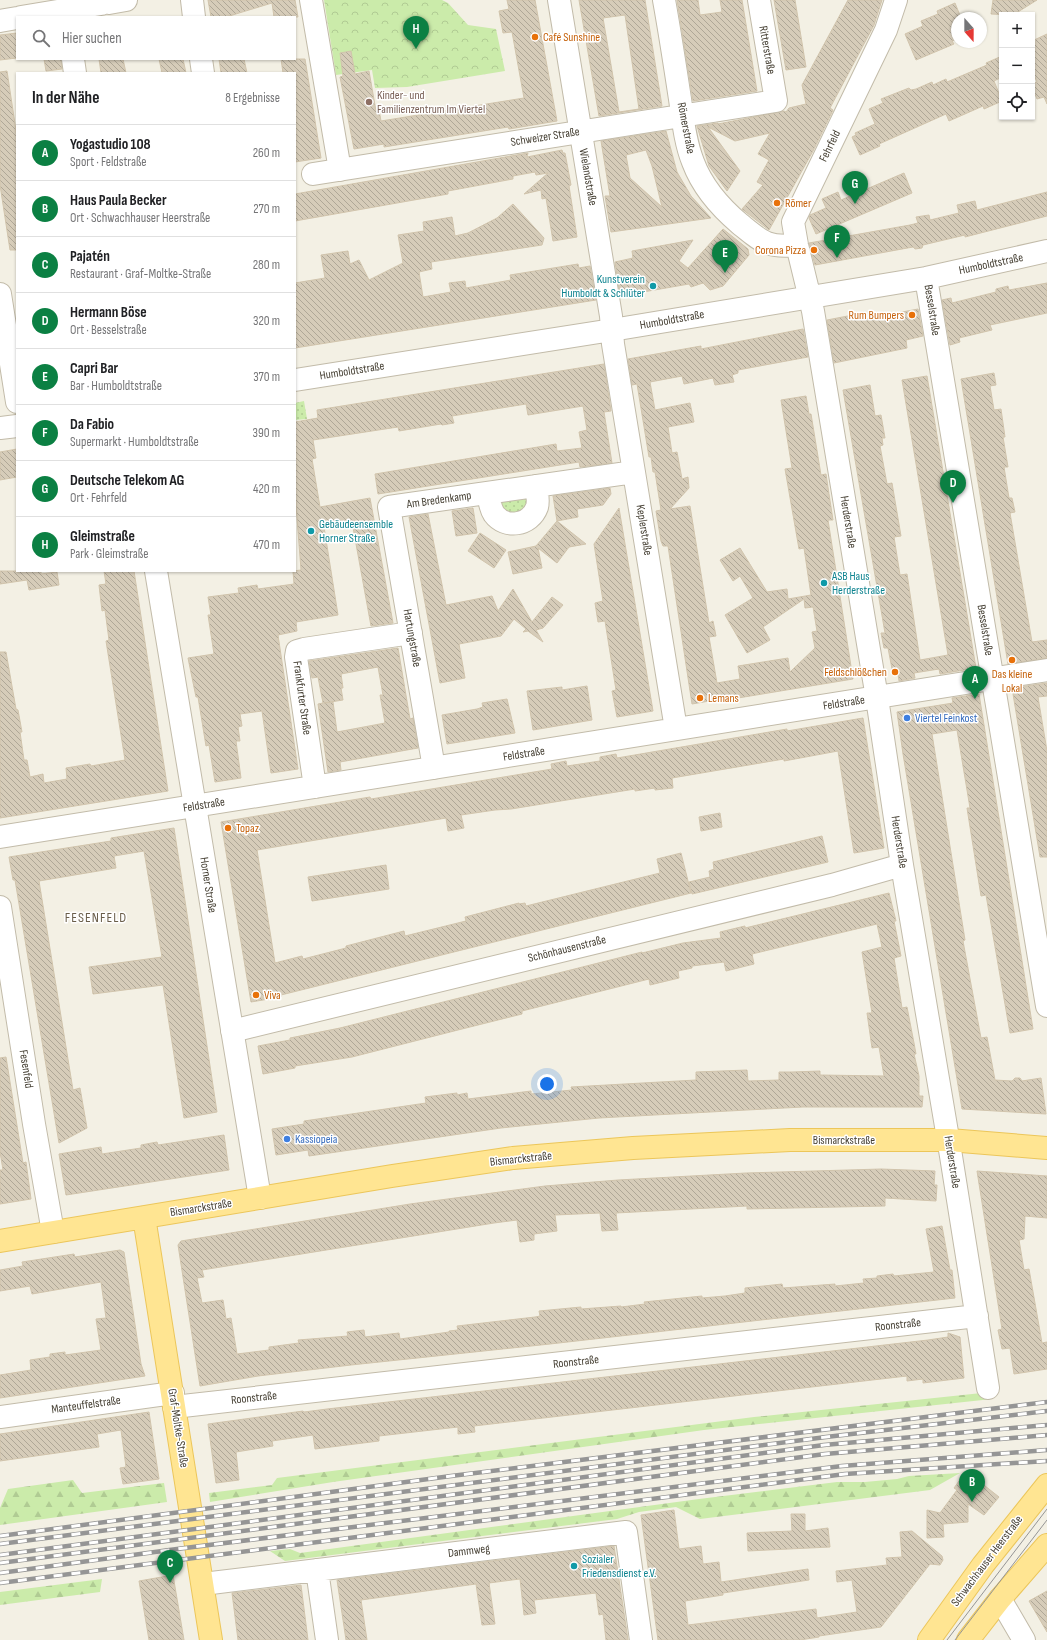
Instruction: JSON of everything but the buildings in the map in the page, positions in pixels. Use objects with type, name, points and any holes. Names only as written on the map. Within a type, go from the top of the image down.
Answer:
[{"type":"main road","name":"Bismarckstraße","points":[[0,1241],[513,1158],[625,1148],[790,1140],[949,1140],[1047,1148]]},
{"type":"main road","name":"Graf-Moltke-Straße","points":[[144,1217],[211,1640]]},
{"type":"main road","name":"Schwachhauser Heerstraße","points":[[929,1640],[983,1564],[1047,1485]]},
{"type":"main road","points":[[968,1640],[1000,1599],[1047,1545]]},
{"type":"street","points":[[192,0],[194,16]]},
{"type":"street","points":[[311,0],[340,170]]},
{"type":"street","name":"Wielandstraße","points":[[559,0],[612,330]]},
{"type":"street","name":"Römerstraße","points":[[664,0],[689,150],[693,163],[706,186],[722,207],[762,242],[773,245],[797,245]]},
{"type":"street","name":"Ritterstraße","points":[[759,0],[776,101]]},
{"type":"street","name":"Fehrfeld","points":[[809,297],[797,245],[794,222],[886,30],[896,0]]},
{"type":"street","points":[[26,16],[112,2]]},
{"type":"street","points":[[0,21],[16,18]]},
{"type":"street","points":[[73,60],[75,72]]},
{"type":"street","points":[[201,60],[203,72]]},
{"type":"street","name":"Schweizer Straße","points":[[305,176],[776,101]]},
{"type":"street","name":"Humboldtstraße","points":[[296,380],[612,330],[926,278],[1047,251]]},
{"type":"street","name":"Besselstraße","points":[[926,278],[1047,1006]]},
{"type":"street","points":[[0,294],[16,396]]},
{"type":"street","name":"Herderstraße","points":[[809,297],[816,327],[877,698],[902,865],[949,1140],[988,1388]]},
{"type":"street","name":"Keplerstraße","points":[[612,330],[613,344],[676,729]]},
{"type":"street","points":[[0,428],[16,426]]},
{"type":"street","name":"Am Bredenkamp","points":[[389,507],[634,472]]},
{"type":"street","name":"Am Bredenkamp","points":[[488,493],[491,507],[498,518],[511,524],[518,524],[530,518],[534,513],[538,500],[536,486]]},
{"type":"street","name":"Hartungstraße","points":[[389,507],[434,768]]},
{"type":"street","name":"Horner Straße","points":[[156,572],[260,1198]]},
{"type":"street","name":"Frankfurter Straße","points":[[316,787],[296,658],[297,651],[411,633]]},
{"type":"street","name":"Feldstraße","points":[[0,837],[1047,670]]},
{"type":"street","name":"Schönhausenstraße","points":[[232,1031],[832,885],[902,865]]},
{"type":"street","name":"Fesenfeld","points":[[0,907],[34,1124],[53,1232]]},
{"type":"street","name":"Roonstraße","points":[[174,1400],[977,1316]]},
{"type":"street","name":"Manteuffelstraße","points":[[0,1417],[174,1400]]},
{"type":"street","name":"Dammweg","points":[[203,1584],[626,1532],[641,1640]]},
{"type":"street","points":[[317,1570],[327,1640]]},
{"type":"street","points":[[1000,1599],[1024,1640]]},
{"type":"green space","points":[[324,0],[442,0],[448,3],[468,25],[496,29],[505,71],[407,87],[375,88],[372,70],[336,75]]},
{"type":"green space","points":[[304,401],[307,419],[296,420],[296,403]]},
{"type":"green space","points":[[526,499],[526,508],[512,517],[502,507],[501,502]]},
{"type":"green space","points":[[991,1392],[992,1399],[704,1430],[333,1482],[210,1502],[209,1493],[272,1485],[277,1478],[754,1417]]},
{"type":"green space","points":[[960,1473],[930,1490],[700,1519],[676,1507],[639,1512],[617,1519],[285,1561],[270,1551],[290,1549],[300,1553],[699,1499],[837,1482],[865,1482],[897,1479],[909,1476]]},
{"type":"green space","points":[[73,1480],[82,1493],[164,1483],[167,1502],[0,1525],[0,1508],[8,1489]]},
{"type":"green space","points":[[102,1579],[100,1592],[0,1605],[0,1592]]},
{"type":"tram line","points":[[947,1640],[1047,1509]]},
{"type":"tram line","points":[[955,1640],[1047,1520]]},
{"type":"railway","points":[[0,1536],[451,1476],[1047,1402]]},
{"type":"railway","points":[[0,1544],[826,1437],[1047,1411]]},
{"type":"railway","points":[[0,1555],[824,1445],[1047,1425]]},
{"type":"railway","points":[[0,1563],[825,1454],[1047,1435]]},
{"type":"railway","points":[[0,1573],[177,1549],[842,1466],[1047,1450]]},
{"type":"railway","points":[[0,1583],[845,1474],[1047,1461]]},
{"type":"place","name":"Café Sunshine","points":[[535,37]]},
{"type":"place","name":"Gleimstraße","points":[[416,49]]},
{"type":"place","name":"Kinder- und Familienzentrum Im Viertel","points":[[369,102]]},
{"type":"place","name":"Römer","points":[[777,203]]},
{"type":"place","name":"Deutsche Telekom AG","points":[[855,204]]},
{"type":"place","name":"Corona Pizza","points":[[814,250]]},
{"type":"place","name":"Da Fabio","points":[[837,258]]},
{"type":"place","name":"Capri Bar","points":[[725,273]]},
{"type":"place","name":"Kunstverein Humboldt & Schlüter","points":[[653,286]]},
{"type":"place","name":"Rum Bumpers","points":[[912,315]]},
{"type":"place","name":"Hermann Böse","points":[[953,503]]},
{"type":"place","name":"Gebäudeensemble Horner Straße","points":[[311,531]]},
{"type":"place","name":"ASB Haus Herderstraße","points":[[824,583]]},
{"type":"place","name":"Das kleine Lokal","points":[[1012,660]]},
{"type":"place","name":"Feldschlößchen","points":[[895,672]]},
{"type":"place","name":"Lemans","points":[[700,698]]},
{"type":"place","name":"Yogastudio 108","points":[[975,699]]},
{"type":"place","name":"Viertel Feinkost","points":[[907,718]]},
{"type":"place","name":"Topaz","points":[[228,828]]},
{"type":"place","name":"Viva","points":[[256,995]]},
{"type":"place","name":"Kassiopeia","points":[[287,1139]]},
{"type":"place","name":"Haus Paula Becker","points":[[972,1502]]},
{"type":"place","name":"Sozialer Friedensdienst e.V.","points":[[574,1566]]},
{"type":"place","name":"Pajatén","points":[[170,1583]]},
{"type":"district","name":"FESENFELD","points":[[96,917]]}]
